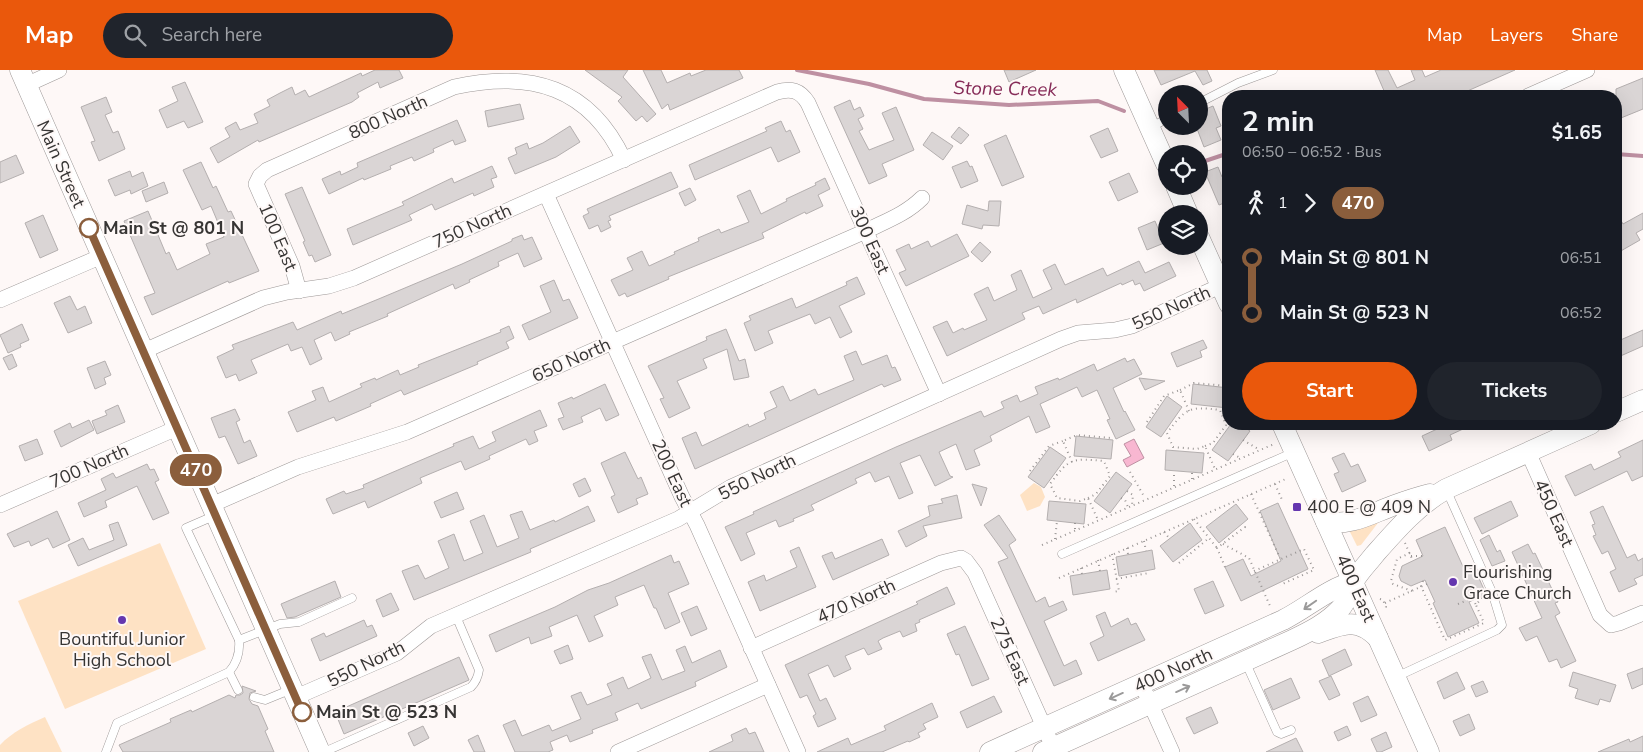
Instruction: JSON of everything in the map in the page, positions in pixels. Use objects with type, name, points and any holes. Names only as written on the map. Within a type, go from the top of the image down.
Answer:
[{"type":"main road","points":[[1124,70],[1158,123]]},
{"type":"main road","name":"Main Street","points":[[23,77],[320,752]]},
{"type":"main road","points":[[1208,253],[1222,279]]},
{"type":"main road","points":[[1622,409],[1643,400]]},
{"type":"main road","name":"400 East","points":[[1285,430],[1429,752]]},
{"type":"main road","name":"400 North","points":[[1048,750],[1315,628],[1340,609],[1349,596],[1353,582],[1409,516],[1426,502],[1446,489],[1578,430]]},
{"type":"main road","points":[[1326,522],[1356,521],[1411,499],[1446,489]]},
{"type":"main road","name":"400 North","points":[[990,752],[1283,620],[1308,607],[1332,590],[1353,582]]},
{"type":"main road","points":[[1292,640],[1345,624],[1359,625],[1372,632],[1378,638]]},
{"type":"street","points":[[23,77],[59,70]]},
{"type":"street","points":[[1560,90],[1587,70]]},
{"type":"street","name":"800 North","points":[[256,184],[260,176],[267,170],[454,87],[481,78],[507,75],[531,78],[556,86],[574,96],[590,108],[610,132],[624,160]]},
{"type":"street","name":"750 North","points":[[144,351],[257,301],[275,295],[329,286],[354,278],[777,92],[796,90]]},
{"type":"street","name":"300 East","points":[[796,90],[801,93],[808,103],[939,394]]},
{"type":"street","name":"100 East","points":[[256,184],[292,266],[299,291]]},
{"type":"street","name":"200 East","points":[[546,194],[798,752]]},
{"type":"street","name":"650 North","points":[[213,510],[298,467],[407,432],[866,231],[913,207],[922,198]]},
{"type":"street","points":[[0,300],[102,256]]},
{"type":"street","name":"550 North","points":[[294,693],[397,653],[425,629],[678,519],[731,487],[1069,336],[1078,333],[1114,330],[1132,326],[1222,285]]},
{"type":"street","name":"700 North","points":[[0,505],[177,428]]},
{"type":"street","name":"450 East","points":[[1528,452],[1602,619],[1611,625],[1643,613]]},
{"type":"street","name":"470 North","points":[[752,648],[941,562],[961,558]]},
{"type":"street","name":"275 East","points":[[961,558],[966,561],[974,573],[1044,728],[1048,750]]},
{"type":"street","points":[[1142,684],[1172,752]]},
{"type":"street","points":[[618,752],[768,685]]},
{"type":"lane","points":[[1224,90],[1273,70]]},
{"type":"lane","points":[[1208,98],[1222,91]]},
{"type":"lane","points":[[1062,554],[1295,452]]},
{"type":"lane","points":[[1396,677],[1497,630],[1502,625],[1492,592],[1446,489]]},
{"type":"lane","points":[[106,752],[118,723],[229,672],[233,667],[240,651],[239,640],[186,528],[213,510]]},
{"type":"lane","points":[[239,640],[280,624],[299,622],[352,598]]},
{"type":"lane","points":[[324,752],[471,687],[475,683],[479,670],[456,616]]},
{"type":"lane","points":[[1245,661],[1277,732],[1281,734],[1291,730]]},
{"type":"lane","points":[[229,672],[238,690]]},
{"type":"lane","points":[[254,697],[265,700],[294,693]]},
{"type":"path","points":[[1147,422],[1164,396],[1194,383],[1222,386]]},
{"type":"path","points":[[1180,390],[1189,411]]},
{"type":"path","points":[[1222,415],[1220,410],[1197,407],[1181,414],[1167,433],[1174,447],[1197,449],[1213,443],[1222,430]]},
{"type":"path","points":[[1030,471],[1049,446],[1078,435],[1110,438]]},
{"type":"path","points":[[1243,440],[1259,450]]},
{"type":"path","points":[[1063,441],[1072,462]]},
{"type":"path","points":[[1042,544],[1274,444]]},
{"type":"path","points":[[1204,446],[1214,469]]},
{"type":"path","points":[[1234,454],[1240,458]]},
{"type":"path","points":[[1080,459],[1104,462],[1110,476],[1096,494],[1088,498],[1080,501],[1057,498],[1050,484],[1064,465],[1080,459]]},
{"type":"path","points":[[1174,471],[1174,487]]},
{"type":"path","points":[[1130,472],[1146,499]]},
{"type":"path","points":[[1192,472],[1192,479]]},
{"type":"path","points":[[1058,578],[1289,478]]},
{"type":"path","points":[[1275,484],[1283,502]]},
{"type":"path","points":[[1127,491],[1133,495],[1132,505]]},
{"type":"path","points":[[1251,494],[1280,559]]},
{"type":"path","points":[[1088,498],[1098,520]]},
{"type":"path","points":[[1121,498],[1125,500],[1128,507]]},
{"type":"path","points":[[1114,507],[1120,511]]},
{"type":"path","points":[[1194,519],[1217,548],[1225,567]]},
{"type":"path","points":[[1055,539],[1057,521]]},
{"type":"path","points":[[1075,523],[1075,530]]},
{"type":"path","points":[[1217,548],[1244,527],[1242,524]]},
{"type":"path","points":[[1180,525],[1183,529]]},
{"type":"path","points":[[1164,532],[1170,539]]},
{"type":"path","points":[[1178,563],[1209,538]]},
{"type":"path","points":[[1144,541],[1146,551]]},
{"type":"path","points":[[1223,544],[1249,558],[1270,606]]},
{"type":"path","points":[[1407,547],[1413,561]]},
{"type":"path","points":[[1127,548],[1128,554]]},
{"type":"path","points":[[1254,571],[1304,549],[1314,570],[1280,585]]},
{"type":"path","points":[[1112,554],[1118,591],[1113,592]]},
{"type":"path","points":[[1412,591],[1393,584],[1391,581],[1397,559],[1410,554],[1423,556]]},
{"type":"path","points":[[1098,560],[1100,571]]},
{"type":"path","points":[[1081,568],[1082,574]]},
{"type":"path","points":[[1116,578],[1149,573]]},
{"type":"path","points":[[1423,581],[1421,586],[1445,640],[1484,623],[1470,594]]},
{"type":"path","points":[[1385,603],[1427,584]]},
{"type":"path","points":[[1476,605],[1484,595]]},
{"type":"path","points":[[1458,604],[1472,598]]},
{"type":"path","points":[[1380,599],[1385,603],[1386,607],[1384,609]]},
{"type":"shaded area","points":[[1134,439],[1144,458],[1127,467],[1123,460],[1131,456],[1124,444]]},
{"type":"shaded area","points":[[1034,483],[1041,487],[1045,497],[1040,506],[1027,511],[1020,495]]},
{"type":"shaded area","points":[[1381,519],[1361,545],[1357,546],[1349,530]]},
{"type":"shaded area","points":[[160,543],[206,649],[65,709],[18,601]]},
{"type":"shaded area","points":[[45,717],[62,752],[0,752],[0,745],[15,732]]},
{"type":"building","points":[[375,70],[399,70],[403,78],[380,88],[378,82],[357,93],[359,97],[352,102],[259,142],[258,140],[218,163],[210,148],[230,137],[225,128],[236,122],[240,130],[258,123],[254,114],[270,106],[267,100],[292,87],[295,95],[305,90],[309,97],[361,73],[362,76]]},
{"type":"building","points":[[585,70],[628,70],[623,77],[656,114],[647,122],[642,116],[636,121],[618,101],[622,97]]},
{"type":"building","points":[[643,70],[661,70],[667,83],[690,73],[691,76],[706,70],[739,70],[743,78],[670,110],[668,104],[662,109]]},
{"type":"building","points":[[1004,70],[1036,70],[1009,82]]},
{"type":"building","points":[[1154,70],[1207,70],[1212,81],[1203,85],[1195,71],[1161,85]]},
{"type":"building","points":[[1375,70],[1388,70],[1397,88],[1415,80],[1411,70],[1422,70],[1425,77],[1441,70],[1515,70],[1470,90],[1384,90]]},
{"type":"building","points":[[1643,78],[1643,109],[1622,118],[1622,90],[1616,89]]},
{"type":"building","points":[[185,82],[203,122],[188,128],[184,121],[167,128],[159,110],[178,101],[172,87]]},
{"type":"building","points":[[106,97],[112,112],[105,115],[113,133],[118,131],[125,149],[99,161],[91,142],[95,141],[81,107]]},
{"type":"building","points":[[850,100],[854,110],[860,107],[864,116],[858,119],[863,129],[859,131],[869,150],[894,140],[882,113],[896,107],[914,150],[882,164],[887,176],[869,184],[834,107]]},
{"type":"building","points":[[520,104],[524,119],[488,127],[485,111]]},
{"type":"building","points":[[1213,106],[1221,126],[1216,128],[1221,140],[1208,145],[1203,145],[1199,135],[1208,135],[1208,108]]},
{"type":"building","points":[[457,120],[466,141],[455,145],[453,140],[433,149],[434,152],[414,161],[412,157],[390,166],[391,169],[364,180],[363,178],[329,194],[322,179],[340,171],[341,175],[358,167],[357,163]]},
{"type":"building","points":[[781,121],[786,132],[790,130],[800,152],[778,162],[771,147],[695,180],[689,165],[767,131],[765,128]]},
{"type":"building","points":[[570,126],[580,142],[556,157],[515,174],[508,158],[517,154],[515,148],[527,143],[529,149],[543,143]]},
{"type":"building","points":[[959,127],[969,135],[961,144],[951,137]]},
{"type":"building","points":[[1108,128],[1118,151],[1101,158],[1090,136]]},
{"type":"building","points":[[932,132],[953,146],[943,160],[923,145]]},
{"type":"building","points":[[1006,135],[1024,177],[1002,186],[984,145]]},
{"type":"building","points":[[16,155],[24,173],[0,183],[0,162]]},
{"type":"building","points":[[967,161],[970,167],[972,166],[978,181],[961,188],[952,167]]},
{"type":"building","points":[[201,162],[213,188],[216,186],[228,212],[231,211],[259,271],[229,283],[228,281],[152,315],[144,297],[155,293],[124,221],[148,211],[166,254],[169,252],[177,270],[210,254],[206,244],[224,237],[211,206],[202,210],[183,170]]},
{"type":"building","points":[[492,166],[497,177],[491,179],[494,187],[474,196],[473,193],[435,210],[432,204],[409,215],[412,220],[353,245],[347,229],[404,205],[402,202],[452,178],[454,183]]},
{"type":"building","points":[[1218,167],[1222,177],[1222,204],[1219,205],[1208,179],[1208,171]]},
{"type":"building","points":[[130,171],[132,177],[143,172],[148,186],[131,194],[130,190],[115,196],[108,180]]},
{"type":"building","points":[[671,172],[678,187],[609,216],[611,220],[608,221],[611,227],[601,232],[598,225],[589,229],[583,216],[589,213],[587,209]]},
{"type":"building","points":[[1129,173],[1138,192],[1118,201],[1109,182]]},
{"type":"building","points":[[825,178],[830,189],[818,195],[823,206],[806,214],[805,212],[762,233],[764,238],[668,277],[669,279],[627,297],[625,293],[619,296],[611,280],[633,270],[627,258],[642,251],[649,266],[699,241],[698,238],[719,229],[721,233],[749,222],[737,196],[750,190],[761,214],[787,201],[786,199],[816,185],[815,183]]},
{"type":"building","points":[[164,182],[168,193],[146,202],[142,191]]},
{"type":"building","points":[[302,187],[331,255],[315,262],[312,255],[309,256],[303,242],[305,241],[285,194]]},
{"type":"building","points":[[690,188],[696,200],[685,206],[679,193]]},
{"type":"building","points":[[989,201],[1001,201],[999,226],[983,225],[982,229],[962,224],[967,205],[988,211]]},
{"type":"building","points":[[1643,213],[1643,229],[1636,233],[1640,240],[1622,250],[1622,222],[1623,224]]},
{"type":"building","points":[[43,215],[58,250],[40,258],[25,223]]},
{"type":"building","points":[[1155,221],[1158,228],[1158,245],[1147,250],[1138,228]]},
{"type":"building","points":[[957,234],[969,256],[906,286],[899,273],[906,270],[896,250],[909,244],[911,249],[928,241],[931,247]]},
{"type":"building","points":[[522,235],[524,240],[532,237],[542,259],[524,267],[518,253],[498,262],[499,266],[469,280],[470,282],[455,289],[453,284],[387,314],[388,316],[349,332],[350,334],[335,341],[331,332],[314,340],[322,359],[310,365],[302,347],[291,351],[288,344],[251,360],[257,373],[239,381],[236,374],[226,378],[217,357],[234,349],[232,345],[293,322],[297,330],[341,311],[342,314],[462,264]]},
{"type":"building","points":[[980,242],[991,252],[982,262],[971,252]]},
{"type":"building","points":[[1139,261],[1145,273],[1169,262],[1176,276],[1144,291],[1140,283],[1135,285],[1133,280],[1122,285],[1121,283],[1077,303],[1076,299],[1043,314],[1039,306],[1022,313],[1025,319],[947,356],[933,327],[947,321],[953,333],[987,320],[974,294],[988,287],[994,301],[1017,290],[1011,275],[1021,270],[1033,298],[1052,289],[1043,270],[1055,264],[1065,285],[1103,268],[1107,276]]},
{"type":"building","points":[[857,277],[865,294],[839,306],[852,332],[840,338],[830,317],[815,324],[810,314],[768,331],[773,343],[755,351],[744,323],[751,320],[749,316],[792,298],[796,308],[847,285],[846,282]]},
{"type":"building","points":[[554,280],[563,301],[569,299],[578,318],[529,340],[522,325],[551,312],[540,286]]},
{"type":"building","points":[[70,296],[77,310],[85,306],[92,323],[68,333],[54,303]]},
{"type":"building","points":[[22,324],[29,340],[20,344],[21,347],[8,353],[0,335]]},
{"type":"building","points":[[509,326],[514,338],[506,342],[509,348],[477,362],[478,364],[404,395],[401,390],[370,404],[371,406],[336,421],[334,417],[297,432],[288,412],[316,400],[312,391],[323,387],[329,402],[362,387],[360,384],[375,378],[376,380],[398,370],[400,375],[419,367],[418,365],[501,332],[500,330]]},
{"type":"building","points":[[726,329],[739,361],[745,359],[749,377],[734,380],[727,349],[703,359],[707,368],[677,381],[690,408],[669,418],[660,399],[664,398],[648,366],[707,340],[706,337]]},
{"type":"building","points":[[1643,330],[1643,346],[1622,355],[1622,339]]},
{"type":"building","points":[[1203,340],[1207,348],[1200,351],[1202,357],[1177,367],[1171,353]]},
{"type":"building","points":[[856,351],[862,365],[887,355],[892,368],[895,367],[901,380],[884,387],[882,384],[695,469],[682,438],[696,432],[702,446],[748,424],[749,427],[766,419],[764,413],[777,407],[770,392],[783,386],[790,401],[815,389],[818,395],[854,380],[844,356]]},
{"type":"building","points":[[12,354],[17,366],[9,370],[3,358]]},
{"type":"building","points":[[1125,358],[1127,362],[1134,359],[1142,374],[1113,388],[1135,430],[1116,439],[1107,420],[1110,419],[1097,390],[1082,397],[1077,387],[1040,404],[1050,427],[1036,433],[1029,416],[990,436],[992,441],[974,450],[980,465],[966,470],[956,444],[939,452],[950,476],[953,477],[935,486],[920,455],[900,463],[913,493],[899,499],[889,476],[875,482],[870,472],[855,479],[857,483],[811,505],[814,510],[793,519],[794,521],[779,527],[776,520],[746,533],[755,554],[741,561],[725,527],[754,514],[753,512],[896,447],[981,411],[984,417],[1004,408],[1001,402],[1017,395],[1020,402],[1038,394],[1035,387],[1058,378],[1059,380],[1094,364],[1097,371]]},
{"type":"building","points":[[105,361],[111,375],[104,378],[106,384],[95,389],[87,368]]},
{"type":"building","points":[[1139,378],[1165,381],[1145,390]]},
{"type":"building","points":[[605,384],[619,415],[606,421],[600,408],[581,417],[583,422],[563,430],[558,419],[564,417],[558,403],[572,397],[573,399]]},
{"type":"building","points":[[1193,384],[1222,387],[1222,407],[1191,404]]},
{"type":"building","points":[[1167,396],[1182,407],[1161,437],[1146,427]]},
{"type":"building","points":[[118,405],[125,422],[97,434],[92,421],[107,415],[105,411]]},
{"type":"building","points":[[235,409],[240,420],[236,422],[244,443],[250,440],[257,456],[238,464],[225,436],[219,438],[211,418]]},
{"type":"building","points":[[540,410],[547,426],[534,431],[538,441],[529,445],[526,439],[489,456],[490,459],[465,470],[461,461],[420,478],[422,483],[368,508],[365,501],[333,514],[326,499],[344,491],[346,494],[364,488],[363,485],[473,436],[479,449],[496,441],[492,432]]},
{"type":"building","points":[[89,420],[94,430],[61,447],[54,431],[70,423],[72,428]]},
{"type":"building","points":[[1227,430],[1250,431],[1228,461],[1212,450]]},
{"type":"building","points":[[1435,430],[1461,430],[1450,435],[1452,440],[1429,451],[1422,436]]},
{"type":"building","points":[[1076,436],[1113,440],[1111,459],[1074,456]]},
{"type":"building","points":[[37,439],[43,454],[25,461],[19,446]]},
{"type":"building","points":[[1643,440],[1643,476],[1632,481],[1627,471],[1575,496],[1565,476],[1591,464],[1594,470],[1621,457],[1618,452]]},
{"type":"building","points":[[1050,447],[1066,458],[1044,488],[1028,477]]},
{"type":"building","points":[[1166,450],[1204,453],[1202,473],[1165,470]]},
{"type":"building","points":[[625,452],[638,479],[641,477],[648,494],[636,499],[638,504],[618,513],[611,497],[615,495],[601,463]]},
{"type":"building","points":[[1344,453],[1351,467],[1358,464],[1366,481],[1342,492],[1334,474],[1339,472],[1332,458]]},
{"type":"building","points":[[147,464],[150,470],[154,469],[159,480],[155,482],[169,513],[153,520],[137,486],[105,501],[107,507],[84,517],[78,503],[106,490],[101,479],[113,473],[116,478]]},
{"type":"building","points":[[1116,472],[1132,484],[1110,513],[1094,501]]},
{"type":"building","points":[[585,478],[591,491],[579,497],[573,484]]},
{"type":"building","points":[[972,484],[987,488],[981,506]]},
{"type":"building","points":[[457,492],[464,509],[441,518],[434,502]]},
{"type":"building","points":[[957,495],[962,518],[923,526],[927,536],[906,547],[898,531],[930,516],[928,506],[943,503],[941,499]]},
{"type":"building","points":[[1049,501],[1086,504],[1084,524],[1047,520]]},
{"type":"building","points":[[1511,501],[1518,516],[1482,534],[1474,518]]},
{"type":"building","points":[[1278,503],[1308,569],[1241,601],[1225,567],[1243,559],[1251,576],[1281,561],[1260,511]]},
{"type":"building","points":[[1236,504],[1248,519],[1219,543],[1206,527]]},
{"type":"building","points":[[588,506],[595,521],[530,549],[531,552],[414,600],[402,571],[418,565],[425,579],[449,568],[438,541],[454,534],[464,561],[483,553],[470,521],[484,515],[497,547],[519,538],[510,515],[522,511],[530,530],[554,520],[555,522]]},
{"type":"building","points":[[1603,506],[1627,558],[1635,554],[1638,561],[1643,558],[1643,575],[1634,579],[1637,584],[1619,592],[1610,572],[1616,569],[1608,551],[1602,554],[1593,536],[1596,535],[1592,525],[1595,524],[1590,512]]},
{"type":"building","points":[[57,511],[70,540],[53,548],[48,538],[31,546],[29,541],[14,547],[7,534]]},
{"type":"building","points":[[999,515],[1016,540],[1009,545],[1036,602],[1045,597],[1049,607],[1063,601],[1067,610],[1044,621],[1064,666],[1076,660],[1082,674],[1054,686],[998,562],[1008,558],[984,525]]},
{"type":"building","points":[[118,522],[127,545],[78,566],[68,545],[83,538],[89,550],[114,540],[109,525]]},
{"type":"building","points":[[1190,523],[1202,540],[1173,562],[1160,546]]},
{"type":"building","name":"Flourishing Grace Church","points":[[1445,527],[1465,571],[1474,567],[1486,594],[1469,602],[1479,623],[1448,637],[1425,580],[1411,586],[1401,581],[1399,576],[1402,566],[1423,556],[1416,540]]},
{"type":"building","points":[[1489,535],[1497,552],[1500,550],[1505,561],[1492,566],[1480,540]]},
{"type":"building","points":[[882,539],[889,555],[833,580],[822,556],[832,552],[835,559]]},
{"type":"building","points":[[1528,544],[1533,554],[1535,553],[1558,602],[1555,603],[1560,613],[1555,616],[1576,661],[1561,668],[1557,659],[1549,662],[1537,636],[1526,641],[1519,628],[1542,618],[1512,552]]},
{"type":"building","points":[[799,547],[816,587],[760,611],[748,582],[764,575],[766,581],[797,567],[790,551]]},
{"type":"building","points":[[1152,550],[1155,569],[1119,576],[1116,557]]},
{"type":"building","points":[[671,555],[674,563],[679,561],[689,584],[668,593],[680,622],[665,629],[644,585],[615,597],[618,605],[594,616],[603,636],[589,642],[577,615],[549,627],[552,636],[531,644],[529,637],[496,652],[489,635]]},
{"type":"building","points":[[1107,570],[1110,589],[1073,595],[1070,576]]},
{"type":"building","points":[[335,581],[341,597],[295,617],[287,618],[281,604]]},
{"type":"building","points":[[1213,581],[1224,606],[1205,614],[1194,589]]},
{"type":"building","points":[[947,587],[955,604],[919,620],[920,622],[915,624],[917,631],[903,637],[900,631],[883,638],[878,641],[882,649],[868,655],[864,648],[845,656],[851,669],[834,677],[828,665],[808,674],[820,701],[826,698],[836,719],[818,727],[813,716],[816,714],[807,695],[800,698],[785,665],[918,604],[916,602]]},
{"type":"building","points":[[391,593],[399,610],[383,617],[376,600]]},
{"type":"building","points":[[697,606],[707,629],[691,636],[681,613]]},
{"type":"building","points":[[1105,612],[1111,627],[1128,618],[1131,625],[1136,623],[1145,640],[1098,661],[1090,643],[1104,636],[1096,616]]},
{"type":"building","points":[[364,620],[367,627],[372,625],[377,636],[320,661],[311,639],[324,633],[326,637]]},
{"type":"building","points":[[965,626],[989,679],[972,686],[959,654],[956,655],[947,634]]},
{"type":"building","points":[[568,645],[573,659],[560,664],[554,651]]},
{"type":"building","points":[[685,646],[692,663],[720,650],[727,667],[695,682],[696,686],[641,709],[638,703],[615,713],[618,720],[592,730],[593,733],[570,742],[567,735],[550,742],[553,750],[548,752],[515,752],[503,725],[515,720],[522,736],[549,725],[552,731],[581,719],[571,696],[581,692],[587,705],[612,695],[607,684],[623,677],[628,689],[651,678],[642,657],[651,654],[662,680],[685,671],[676,650]]},
{"type":"building","points":[[1345,649],[1352,665],[1329,676],[1322,660]]},
{"type":"building","points":[[459,657],[469,680],[344,734],[335,712]]},
{"type":"building","points":[[1643,668],[1643,684],[1632,689],[1627,674]]},
{"type":"building","points":[[1457,672],[1465,689],[1444,699],[1437,682]]},
{"type":"building","points":[[1573,672],[1616,685],[1610,702],[1600,699],[1598,705],[1575,698],[1578,689],[1569,686]]},
{"type":"building","points":[[1331,676],[1340,695],[1329,700],[1319,681]]},
{"type":"building","points":[[1291,678],[1300,698],[1273,710],[1264,690]]},
{"type":"building","points":[[1483,681],[1488,692],[1476,697],[1471,686]]},
{"type":"building","points":[[242,686],[256,691],[250,693],[249,699],[252,704],[258,706],[268,729],[265,731],[274,752],[123,752],[119,745],[171,722],[170,719],[191,710],[192,712],[229,695],[235,698],[236,695],[243,693]]},
{"type":"building","points":[[994,696],[1002,712],[967,728],[960,712]]},
{"type":"building","points":[[1368,696],[1377,715],[1361,722],[1353,703]]},
{"type":"building","points":[[932,703],[938,717],[923,724],[926,729],[918,733],[920,737],[909,742],[882,752],[817,752],[848,738],[851,745],[886,730],[884,726]]},
{"type":"building","points":[[1211,707],[1218,723],[1194,734],[1186,718]]},
{"type":"building","points":[[1469,714],[1475,729],[1460,736],[1453,721]]},
{"type":"building","points":[[423,726],[429,738],[414,746],[408,733]]},
{"type":"building","points":[[1347,726],[1351,735],[1338,741],[1334,732]]},
{"type":"building","points":[[746,728],[749,734],[755,732],[764,752],[709,752],[733,741],[731,735]]},
{"type":"building","points":[[1386,732],[1392,747],[1377,752],[1371,739]]},
{"type":"building","points":[[478,735],[485,752],[474,752],[468,740]]},
{"type":"building","points":[[1643,736],[1643,752],[1598,752],[1629,739],[1630,742]]},
{"type":"building","points":[[1296,738],[1303,752],[1266,752]]},
{"type":"waterway","name":"Stone Creek","points":[[797,70],[869,84],[924,99],[1009,105],[1098,101],[1124,111]]},
{"type":"waterway","name":"Stone Creek","points":[[1622,154],[1643,156]]},
{"type":"waterway","name":"Stone Creek","points":[[1208,160],[1222,155]]},
{"type":"bus line","name":"470","points":[[89,228],[302,712]]},
{"type":"place","name":"Main St @ 801 N","points":[[89,228]]},
{"type":"place","name":"400 E @ 409 N","points":[[1297,507]]},
{"type":"place","name":"Flourishing Grace Church","points":[[1453,582]]},
{"type":"place","name":"Bountiful Junior High School","points":[[122,620]]},
{"type":"place","name":"Main St @ 523 N","points":[[302,712]]}]
